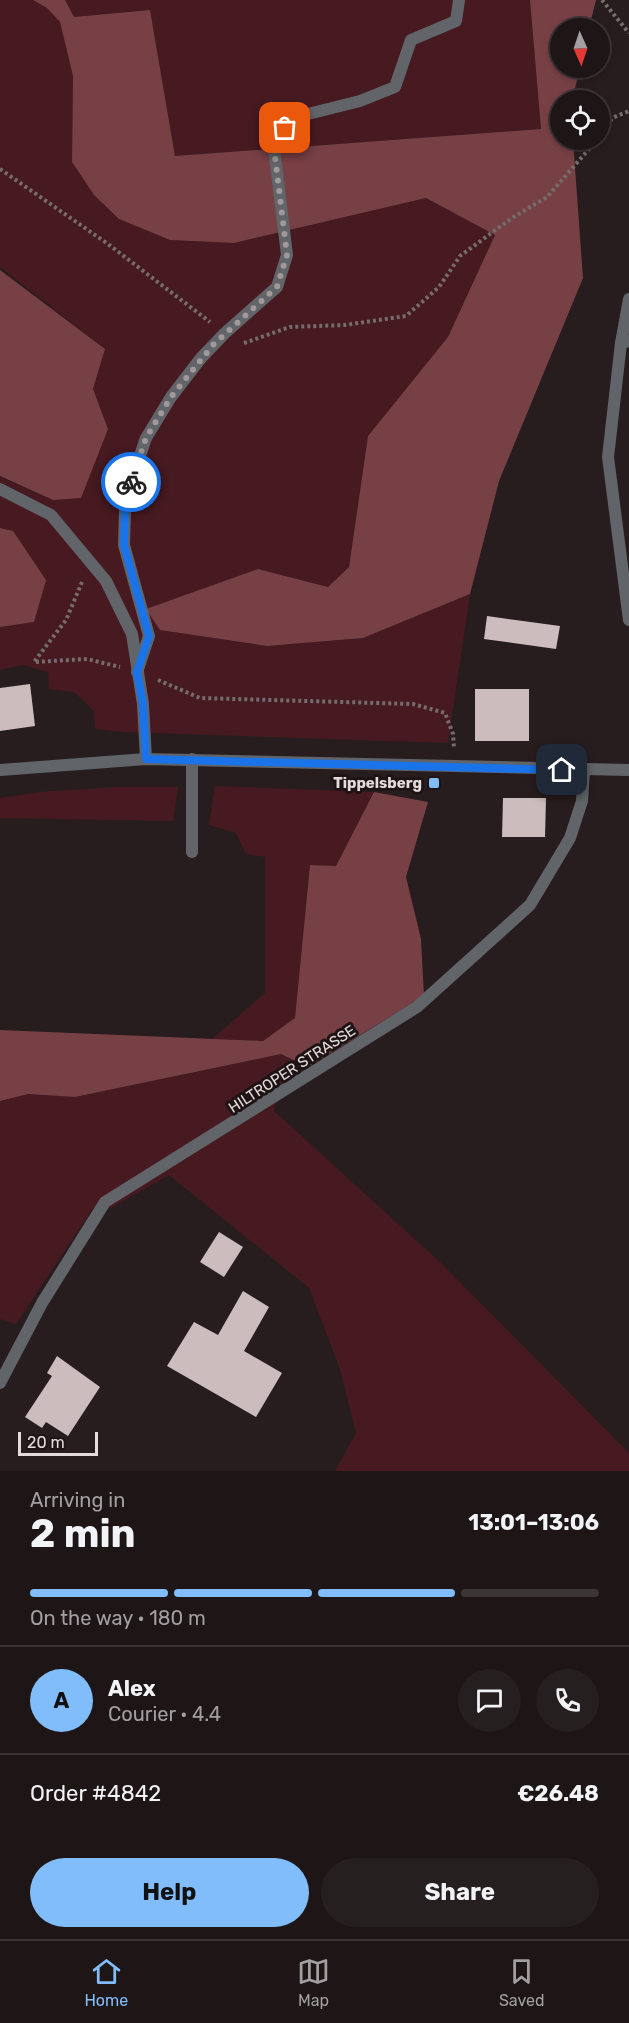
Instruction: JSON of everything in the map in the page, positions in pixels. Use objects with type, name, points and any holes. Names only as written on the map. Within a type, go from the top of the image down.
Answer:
[{"type":"street","points":[[137,672],[149,636],[124,545],[125,511],[133,476],[146,438],[171,397],[201,358],[225,333],[277,287],[287,255],[273,140],[297,117],[360,101],[395,87],[411,40],[456,21],[459,0]]},
{"type":"street","points":[[629,299],[608,457],[629,620]]},
{"type":"street","points":[[0,489],[51,515],[106,580],[132,634],[143,704],[146,759]]},
{"type":"street","points":[[0,770],[146,759],[455,768],[629,770]]},
{"type":"street","points":[[192,759],[192,852]]},
{"type":"street","name":"HILTROPER STRASSE","points":[[0,1383],[42,1303],[105,1202],[417,1007],[530,905],[570,838],[582,801],[584,770]]},
{"type":"path","points":[[602,0],[629,33]]},
{"type":"path","points":[[610,121],[629,111]]},
{"type":"path","points":[[234,346],[290,327],[345,325],[406,316],[438,287],[460,256],[512,218],[547,197],[588,150]]},
{"type":"path","points":[[0,169],[108,244],[225,333]]},
{"type":"path","points":[[91,562],[66,620],[34,662],[87,659],[137,672],[200,698],[413,704],[445,713],[453,734],[455,768]]},
{"type":"shaded area","points":[[0,0],[33,0],[47,8],[60,22],[73,76],[72,162],[94,195],[119,219],[170,240],[234,243],[426,198],[495,235],[448,337],[368,436],[349,566],[329,587],[258,569],[160,630],[267,646],[363,638],[470,594],[448,743],[124,732],[95,729],[94,711],[74,692],[49,689],[48,672],[23,665],[0,670],[0,627],[34,622],[13,531],[0,528],[0,477],[53,500],[108,429],[93,389],[105,349],[0,267]]},
{"type":"shaded area","points":[[33,0],[65,0],[74,17],[150,10],[175,156],[541,129],[530,0],[596,0],[592,18],[550,18],[550,78],[578,78],[574,90],[550,90],[550,150],[574,150],[583,278],[499,481],[470,594],[363,638],[267,646],[160,630],[146,609],[258,569],[328,587],[349,567],[368,436],[448,337],[495,235],[426,198],[234,243],[170,240],[119,219],[94,195],[72,162],[73,76],[60,22],[47,8]]},
{"type":"shaded area","points":[[65,0],[530,0],[541,129],[175,156],[150,10],[74,17]]},
{"type":"shaded area","points":[[0,270],[105,349],[93,389],[108,429],[81,498],[53,500],[0,476]]},
{"type":"shaded area","points":[[0,528],[13,531],[46,580],[34,622],[0,627]]},
{"type":"shaded area","points":[[215,786],[374,792],[336,866],[310,865],[295,1018],[263,1041],[212,1039],[265,993],[265,857],[246,854],[236,833],[209,825]]},
{"type":"shaded area","points":[[116,787],[178,787],[173,821],[0,818],[0,798],[40,792]]},
{"type":"shaded area","points":[[374,792],[428,802],[406,877],[421,939],[424,996],[308,1067],[281,1054],[75,1097],[28,1094],[0,1101],[0,1030],[263,1041],[295,1018],[310,865],[336,866]]},
{"type":"shaded area","points":[[281,1054],[308,1067],[281,1085],[274,1111],[442,1264],[629,1453],[629,1471],[335,1471],[356,1433],[340,1369],[309,1288],[169,1175],[111,1208],[98,1201],[16,1324],[0,1319],[0,1101],[28,1094],[75,1097]]},
{"type":"building","points":[[487,616],[560,626],[556,649],[484,639]]},
{"type":"building","points":[[30,684],[35,726],[0,731],[0,688]]},
{"type":"building","points":[[475,689],[529,689],[529,741],[475,741]]},
{"type":"building","points":[[503,798],[546,798],[545,837],[502,837]]},
{"type":"building","points":[[219,1232],[243,1247],[224,1277],[200,1262]]},
{"type":"building","points":[[243,1291],[269,1307],[244,1351],[282,1373],[256,1417],[167,1366],[194,1322],[218,1335]]},
{"type":"building","points":[[57,1356],[100,1387],[68,1436],[46,1422],[42,1428],[25,1417],[52,1376],[47,1373]]},
{"type":"way so far","points":[[131,482],[146,438],[171,397],[213,345],[277,287],[287,255],[273,140],[285,128]]},
{"type":"place","name":"Tippelsberg","points":[[434,783]]},
{"type":"route","points":[[131,482],[125,511],[124,545],[149,636],[137,672],[143,704],[146,759],[562,770]]}]
